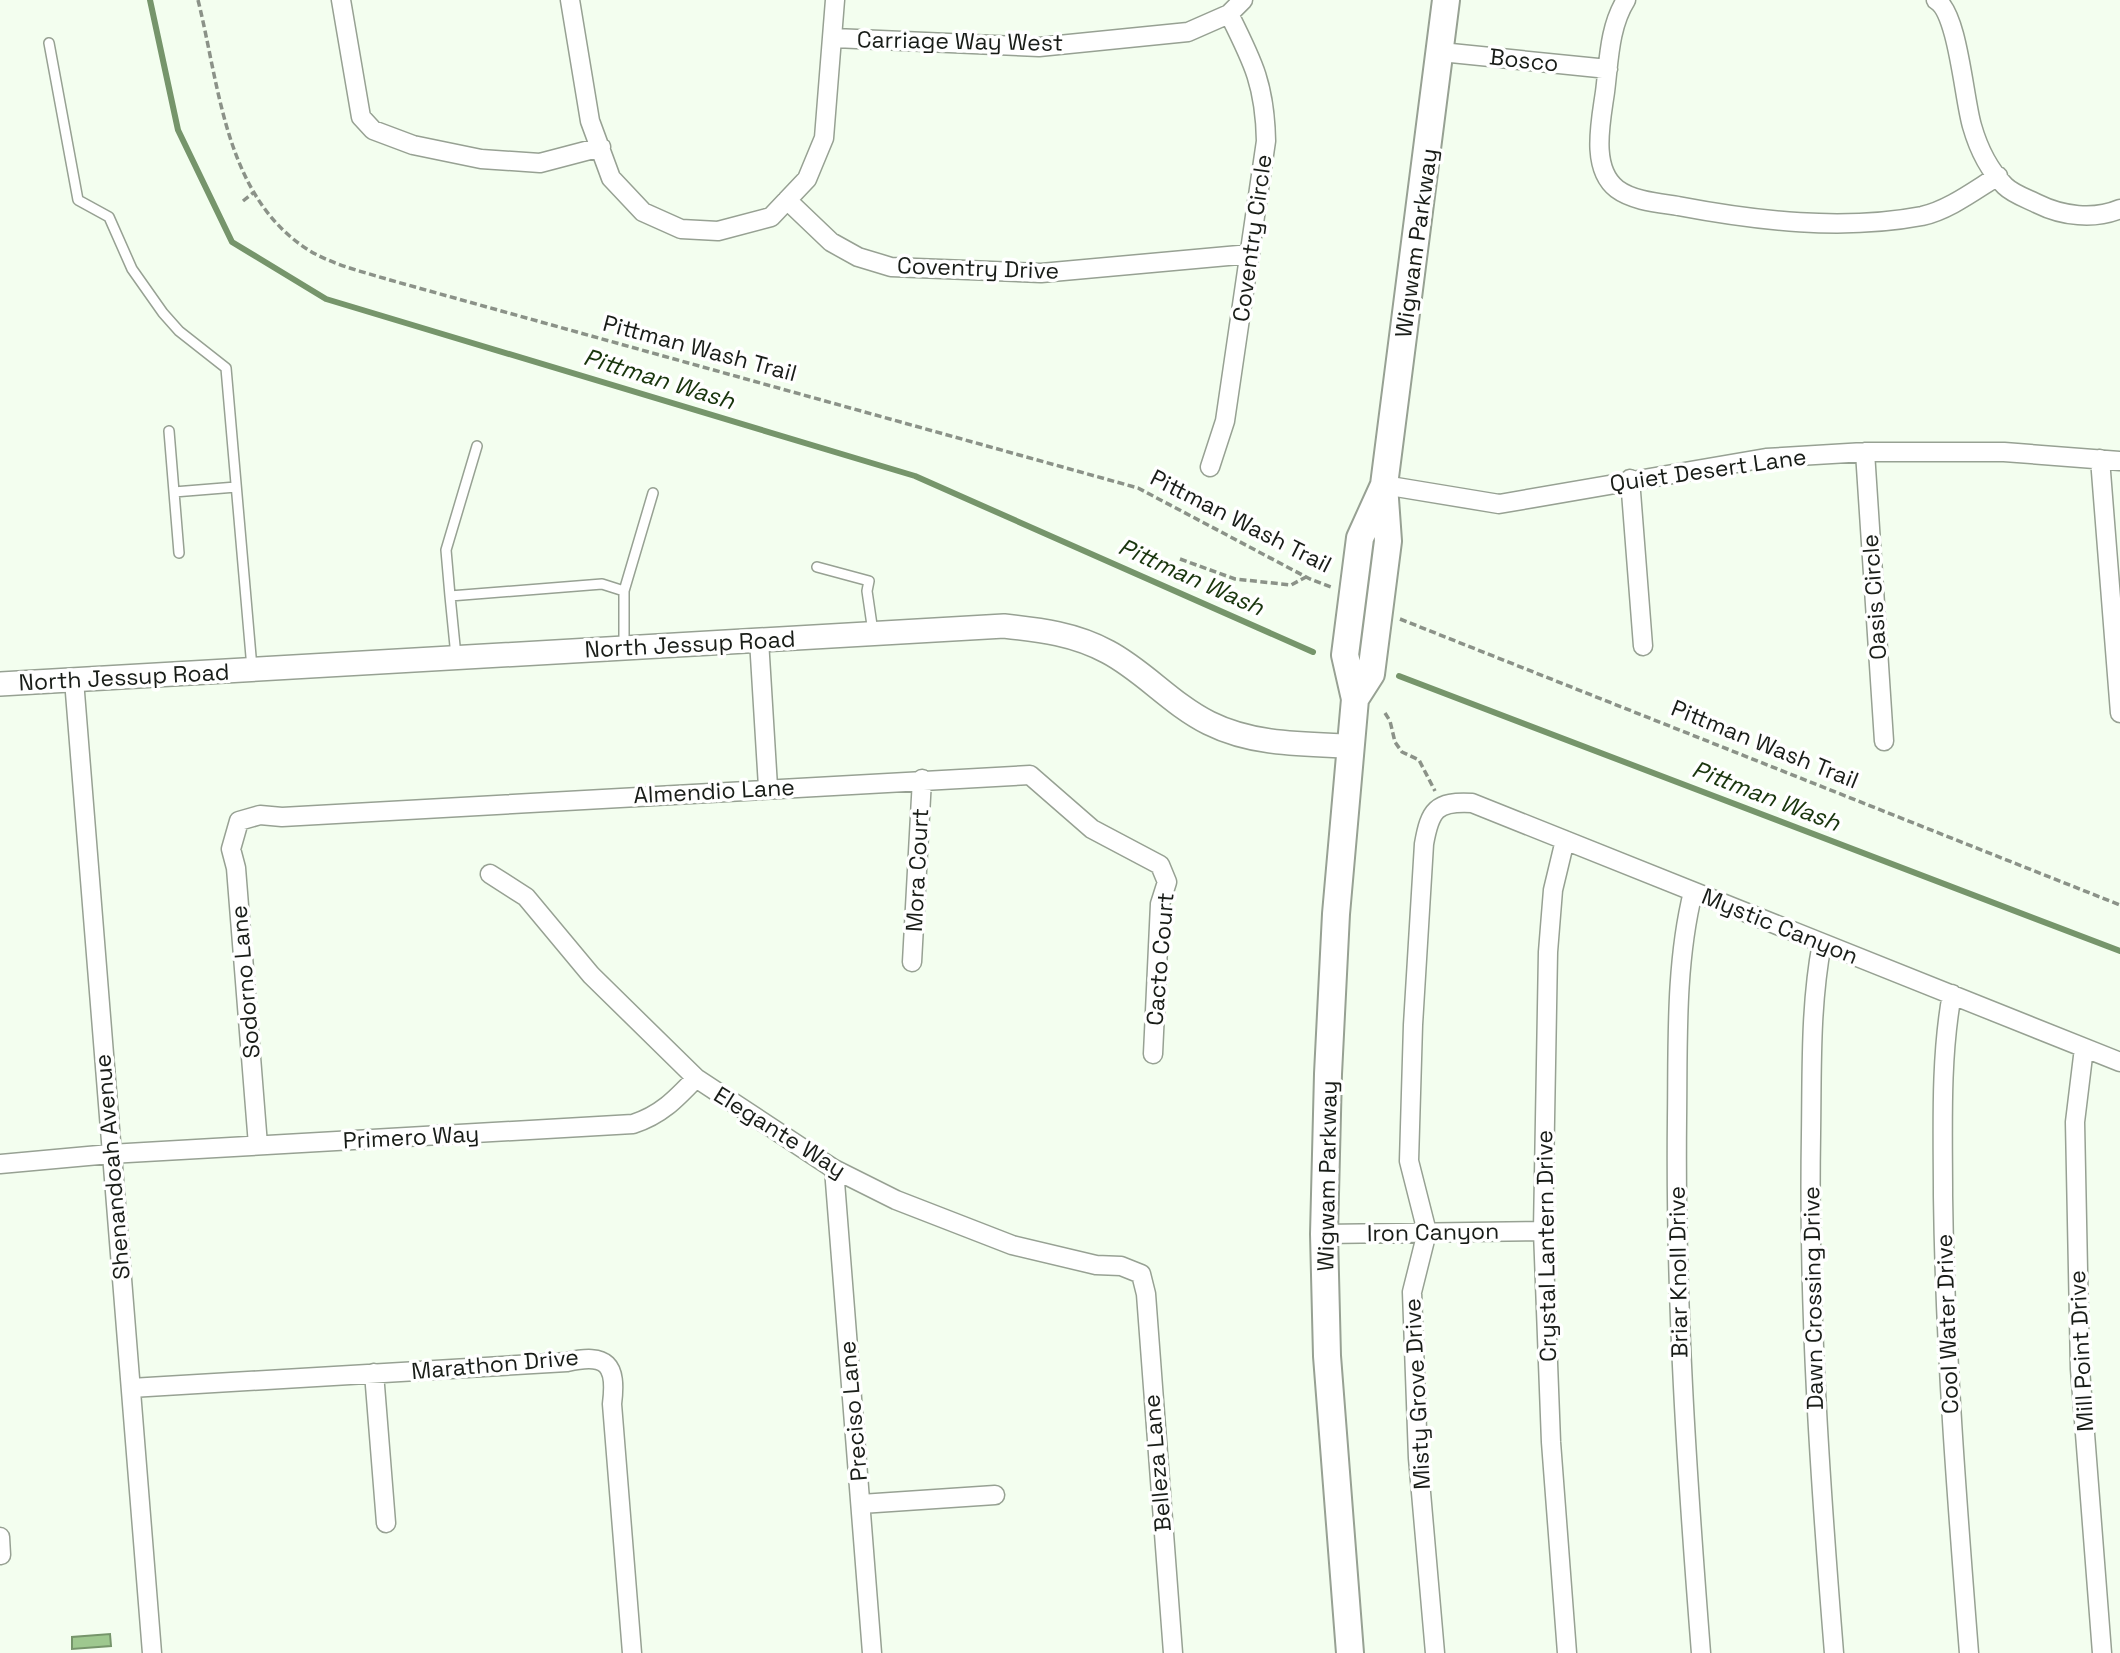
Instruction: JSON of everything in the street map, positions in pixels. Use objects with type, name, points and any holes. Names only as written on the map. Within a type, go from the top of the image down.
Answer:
[{"type":"main road","name":"Wigwam Parkway","points":[[1350,1653],[1327,1356],[1324,1234],[1336,914],[1355,699],[1345,656],[1360,538],[1384,485],[1446,0]]},
{"type":"street","points":[[341,0],[361,117],[373,130],[413,145],[481,159],[540,163],[601,147]]},
{"type":"street","points":[[570,0],[590,121],[611,178],[643,212],[681,229],[718,232],[771,217],[807,179],[824,138],[835,0]]},
{"type":"street","name":"Carriage Way West","points":[[834,38],[1039,47],[1188,32],[1229,13],[1243,0]]},
{"type":"street","points":[[1626,0],[1612,30],[1599,135],[1603,170],[1617,189],[1643,200],[1750,219],[1848,222],[1924,215],[1948,206],[1998,176]]},
{"type":"street","points":[[1936,0],[1941,3],[1955,36],[1972,126],[1984,157],[2006,188],[2054,213],[2089,215],[2120,209]]},
{"type":"street","name":"Coventry Circle","points":[[1210,467],[1225,421],[1266,141],[1265,104],[1258,72],[1229,13]]},
{"type":"street","name":"Bosco","points":[[1441,52],[1608,69]]},
{"type":"street","name":"Coventry Drive","points":[[788,200],[831,242],[859,257],[891,267],[1041,273],[1250,254]]},
{"type":"street","name":"Quiet Desert Lane","points":[[1384,485],[1499,504],[1766,458],[1864,452],[2004,452],[2120,461]]},
{"type":"street","name":"Oasis Circle","points":[[1864,452],[1884,741]]},
{"type":"street","points":[[2100,459],[2120,713]]},
{"type":"street","points":[[1630,480],[1643,646]]},
{"type":"street","name":"North Jessup Road","points":[[0,684],[1004,626],[1045,630],[1079,638],[1110,653],[1177,704],[1210,723],[1244,737],[1282,743],[1350,746]]},
{"type":"street","points":[[760,640],[768,787]]},
{"type":"street","name":"Shenandoah Avenue","points":[[74,680],[152,1653]]},
{"type":"street","name":"Almendio Lane","points":[[239,821],[260,815],[282,817],[768,787],[1030,775],[1091,829],[1160,865]]},
{"type":"street","name":"Mora Court","points":[[912,962],[922,779]]},
{"type":"street","name":"Mystic Canyon","points":[[1441,806],[1472,803],[2120,1062]]},
{"type":"street","name":"Misty Grove Drive","points":[[1435,1653],[1418,1458],[1412,1292],[1427,1232],[1413,1183],[1410,1134],[1424,844],[1428,821],[1441,806]]},
{"type":"street","name":"Sodorno Lane","points":[[239,821],[231,849],[236,868],[258,1145]]},
{"type":"street","name":"Crystal Lantern Drive","points":[[1564,840],[1553,890],[1548,952],[1543,1231],[1551,1442],[1567,1653]]},
{"type":"street","name":"Cacto Court","points":[[1153,1054],[1160,904],[1167,882],[1160,865]]},
{"type":"street","name":"Elegante Way","points":[[491,874],[526,897],[591,975],[696,1078],[834,1169],[896,1200],[1012,1245],[1096,1265],[1121,1266],[1141,1274]]},
{"type":"street","name":"Briar Knoll Drive","points":[[1693,892],[1686,922],[1681,978],[1676,1173],[1684,1433],[1701,1653]]},
{"type":"street","name":"Dawn Crossing Drive","points":[[1822,943],[1813,1032],[1811,1295],[1816,1427],[1834,1653]]},
{"type":"street","name":"Cool Water Drive","points":[[1952,994],[1948,1017],[1943,1153],[1944,1295],[1969,1653]]},
{"type":"street","name":"Mill Point Drive","points":[[2084,1048],[2075,1122],[2078,1314],[2102,1653]]},
{"type":"street","name":"Primero Way","points":[[0,1164],[110,1154],[633,1124],[652,1118],[671,1105],[696,1078]]},
{"type":"street","name":"Preciso Lane","points":[[834,1169],[872,1653]]},
{"type":"street","name":"Iron Canyon","points":[[1324,1234],[1543,1231]]},
{"type":"street","name":"Belleza Lane","points":[[1141,1274],[1146,1294],[1173,1653]]},
{"type":"street","name":"Marathon Drive","points":[[131,1388],[567,1362],[590,1357],[606,1363],[615,1378],[612,1404],[632,1653]]},
{"type":"street","points":[[374,1373],[386,1523]]},
{"type":"street","points":[[860,1504],[995,1495]]},
{"type":"lane","points":[[50,43],[78,200],[108,217],[146,293],[178,331],[226,368],[252,669]]},
{"type":"lane","points":[[169,431],[179,553]]},
{"type":"lane","points":[[456,658],[446,550],[477,446]]},
{"type":"lane","points":[[174,492],[236,487]]},
{"type":"lane","points":[[624,648],[624,591],[653,493]]},
{"type":"lane","points":[[817,567],[869,581],[867,591],[873,634]]},
{"type":"lane","points":[[450,596],[602,584],[624,591]]},
{"type":"path","name":"Pittman Wash Trail","points":[[198,0],[238,163],[253,193],[283,230],[311,251],[345,267],[1138,488],[1306,577],[1339,590]]},
{"type":"path","points":[[243,201],[253,193]]},
{"type":"path","points":[[1180,559],[1235,579],[1291,585],[1306,577]]},
{"type":"path","name":"Pittman Wash Trail","points":[[1396,618],[2120,905]]},
{"type":"path","points":[[1385,713],[1390,721],[1395,742],[1402,751],[1419,760],[1441,806]]},
{"type":"shaded area","points":[[110,1634],[111,1646],[72,1649],[72,1637]]},
{"type":"waterway","name":"Pittman Wash","points":[[150,0],[178,130],[232,242],[326,299],[915,476],[1313,652]]},
{"type":"waterway","name":"Pittman Wash","points":[[1399,676],[2120,951]]}]
